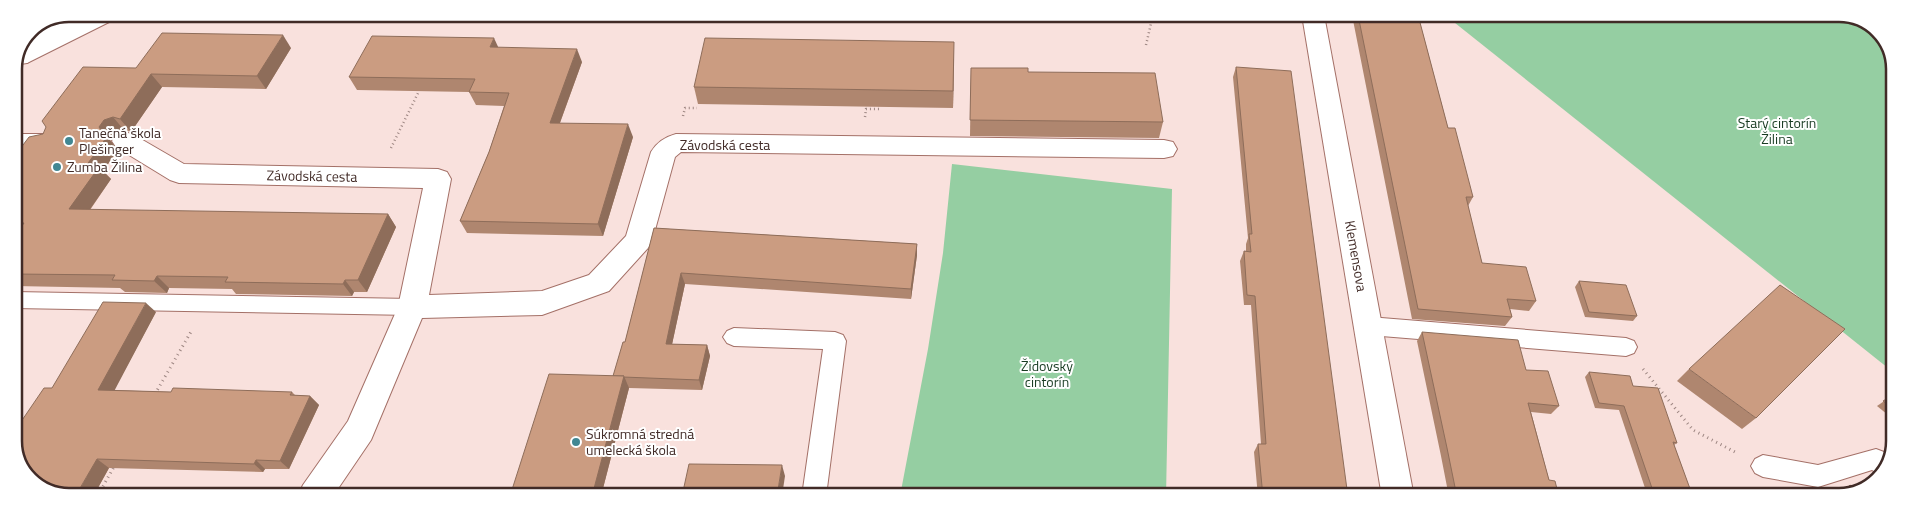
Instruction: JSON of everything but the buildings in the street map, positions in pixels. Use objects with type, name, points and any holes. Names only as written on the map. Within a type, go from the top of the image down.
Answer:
[{"type":"street","points":[[26,52],[68,22]]},
{"type":"street","points":[[25,54],[91,22]]},
{"type":"street","name":"Klemensova","points":[[1314,22],[1396,488]]},
{"type":"street","name":"Závodská cesta","points":[[125,141],[179,173],[438,180],[412,307],[360,430],[320,488]]},
{"type":"street","name":"Závodská cesta","points":[[412,307],[542,304],[599,283],[638,241],[664,152],[676,143],[1164,149]]},
{"type":"lane","points":[[22,141],[48,141]]},
{"type":"lane","points":[[23,300],[412,307]]},
{"type":"lane","points":[[1369,326],[1626,348]]},
{"type":"lane","points":[[734,337],[835,341],[815,488]]},
{"type":"lane","points":[[1764,466],[1818,476],[1876,459],[1881,463]]},
{"type":"path","points":[[1146,45],[1151,22]]},
{"type":"path","points":[[376,178],[419,91]]},
{"type":"path","points":[[155,395],[207,303]]},
{"type":"path","points":[[1626,348],[1693,430],[1764,466]]},
{"type":"path","points":[[102,488],[117,462]]},
{"type":"green space","name":"Starý cintorín Žilina","points":[[1454,22],[1839,22],[1851,24],[1865,30],[1881,48],[1885,60],[1886,366]]},
{"type":"green space","name":"Židovský cintorín","points":[[952,164],[1172,189],[1166,488],[902,488],[928,349],[943,253]]},
{"type":"place","name":"Tanečná škola Plešinger","points":[[69,141]]},
{"type":"place","name":"Zumba Žilina","points":[[57,167]]},
{"type":"place","name":"Súkromná stredná umelecká škola","points":[[576,442]]}]
